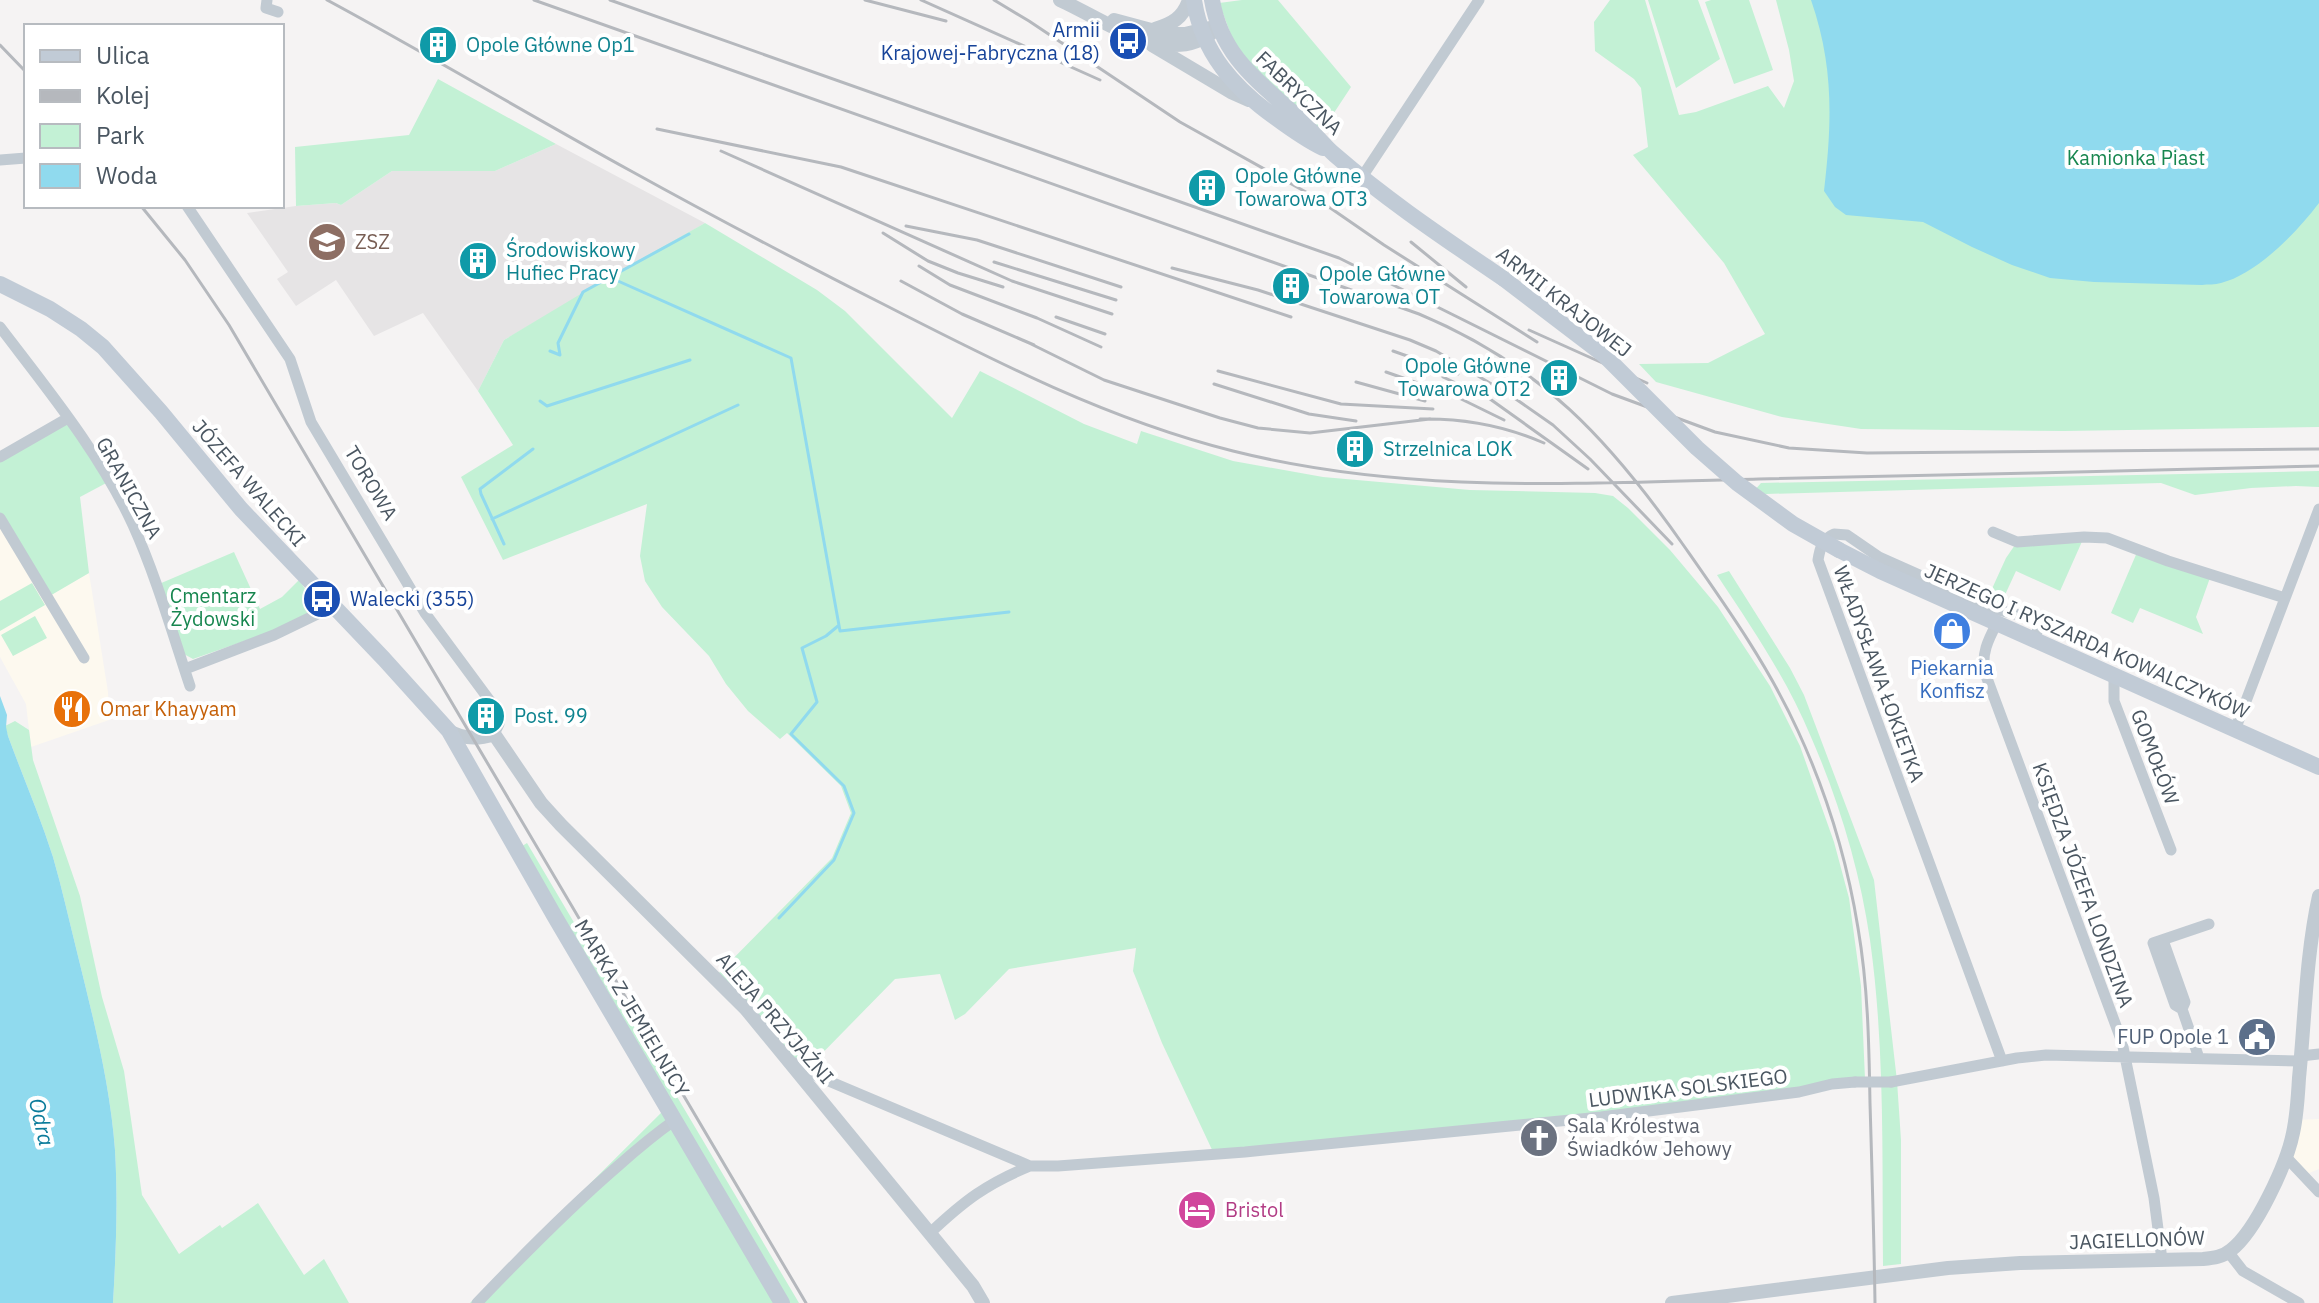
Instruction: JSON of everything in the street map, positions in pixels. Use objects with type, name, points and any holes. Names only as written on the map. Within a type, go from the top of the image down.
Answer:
[{"type":"main road","name":"FABRYCZNA","points":[[1191,0],[1202,34],[1223,71],[1253,102],[1309,142],[1332,153]]},
{"type":"main road","name":"FABRYCZNA","points":[[1212,0],[1219,27],[1230,50],[1246,71],[1307,125],[1332,153]]},
{"type":"main road","name":"ARMII KRAJOWEJ","points":[[1332,153],[1605,356],[1697,448],[1737,483],[1793,524],[1839,550]]},
{"type":"main road","name":"JÓZEFA WALECKI","points":[[0,284],[50,309],[103,347],[241,509],[449,731]]},
{"type":"main road","name":"JERZEGO I RYSZARDA KOWALCZYKÓW","points":[[1839,550],[2319,767]]},
{"type":"main road","name":"MARKA Z JEMIELNICY","points":[[449,731],[782,1303]]},
{"type":"street","points":[[267,0],[266,8],[278,12]]},
{"type":"street","points":[[1060,0],[1118,30],[1149,36],[1202,34],[1219,27]]},
{"type":"street","points":[[1149,36],[1172,24],[1191,0]]},
{"type":"street","points":[[1362,177],[1479,0]]},
{"type":"street","points":[[1149,36],[1231,92],[1253,102]]},
{"type":"street","points":[[0,160],[24,158]]},
{"type":"street","name":"TOROWA","points":[[188,208],[290,359],[311,422],[425,613],[487,695],[498,715],[499,724],[494,734]]},
{"type":"street","name":"GRANICZNA","points":[[0,327],[108,477],[147,558],[190,686]]},
{"type":"street","points":[[0,457],[68,418]]},
{"type":"street","points":[[2235,730],[2319,509]]},
{"type":"street","points":[[0,518],[84,658]]},
{"type":"street","points":[[1993,532],[2017,542],[2107,538],[2285,598]]},
{"type":"street","name":"WŁADYSŁAWA ŁOKIETKA","points":[[2002,1061],[1818,560],[1820,547],[1829,536],[1847,535],[1879,557],[1932,581],[2003,612],[2033,617],[2038,625],[2035,640]]},
{"type":"street","points":[[185,669],[274,635],[334,606]]},
{"type":"street","name":"KSIĘDZA JÓZEFA LONDZINA","points":[[1997,623],[1985,648],[1985,673],[2122,1042],[2154,1198],[2162,1260]]},
{"type":"street","name":"GOMOŁÓW","points":[[2114,676],[2114,701],[2171,850]]},
{"type":"street","points":[[449,731],[480,738],[494,734]]},
{"type":"street","name":"ALEJA PRZYJAŹNI","points":[[494,734],[541,803],[561,825],[746,1009],[973,1286],[983,1303]]},
{"type":"street","name":"JAGIELLONÓW","points":[[1672,1303],[1948,1268],[2212,1258],[2229,1253],[2259,1213],[2286,1157],[2294,1130],[2310,952],[2319,896]]},
{"type":"street","points":[[2199,1058],[2182,1009],[2175,1005],[2158,941],[2209,924]]},
{"type":"street","name":"LUDWIKA SOLSKIEGO","points":[[781,1053],[805,1071],[1030,1166]]},
{"type":"street","name":"LUDWIKA SOLSKIEGO","points":[[930,1233],[969,1197],[1030,1166],[1245,1152],[1601,1117],[1799,1092],[1832,1084],[1891,1082],[2046,1055],[2301,1058],[2319,1054]]},
{"type":"street","points":[[477,1303],[571,1208],[675,1120]]},
{"type":"street","points":[[2286,1157],[2319,1192]]},
{"type":"street","points":[[2229,1253],[2243,1271],[2299,1303]]},
{"type":"shaded area","points":[[556,144],[705,223],[504,340],[478,391],[423,313],[374,336],[336,280],[296,306],[277,279],[288,272],[247,213],[296,206],[341,205],[392,171],[495,171]]},
{"type":"shaded area","points":[[0,518],[47,597],[89,573],[108,692],[109,720],[31,747],[26,704],[0,657]]},
{"type":"shaded area","points":[[2319,1119],[2319,1169],[2304,1175],[2286,1157],[2295,1120]]},
{"type":"green space","points":[[1278,0],[1351,87],[1322,131],[1261,77],[1236,48],[1219,3]]},
{"type":"green space","points":[[1610,0],[1645,0],[1679,115],[1696,112],[1768,86],[1784,108],[1794,81],[1776,0],[2319,0],[2319,427],[2064,431],[1861,429],[1782,417],[1656,382],[1639,364],[1708,363],[1765,334],[1724,263],[1633,155],[1648,147],[1641,88],[1634,79],[1595,51],[1594,22]]},
{"type":"green space","points":[[1648,0],[1698,0],[1720,59],[1676,88]]},
{"type":"green space","points":[[1749,0],[1773,70],[1734,84],[1705,2]]},
{"type":"green space","points":[[438,79],[556,144],[495,171],[392,171],[341,205],[296,206],[295,147],[409,135]]},
{"type":"green space","points":[[705,223],[817,290],[845,311],[952,418],[980,371],[1084,424],[1137,444],[1141,431],[1233,461],[1323,477],[1470,490],[1613,496],[1670,550],[1718,607],[1770,686],[1800,746],[1834,842],[1849,898],[1861,986],[1865,1079],[1799,1092],[1214,1154],[1162,1043],[1133,971],[1136,948],[1009,969],[965,1014],[955,1020],[940,974],[895,979],[800,1076],[714,978],[832,858],[851,813],[841,786],[787,733],[780,739],[748,711],[709,656],[662,607],[645,581],[640,556],[647,504],[503,560],[461,477],[513,445],[478,391],[504,340]]},
{"type":"green space","points":[[68,418],[110,481],[80,497],[89,573],[48,597],[0,518],[0,457]]},
{"type":"green space","points":[[2319,471],[2319,487],[2251,488],[2195,495],[2161,483],[1753,492],[1761,483]]},
{"type":"green space","points":[[2084,537],[2060,591],[2016,571],[1998,610],[1985,604],[2006,558],[2017,542]]},
{"type":"green space","points":[[2138,550],[2211,575],[2196,617],[2203,634],[2140,608],[2133,623],[2111,613]]},
{"type":"green space","name":"Cmentarz Żydowski","points":[[234,552],[260,609],[282,597],[299,580],[316,605],[323,607],[270,632],[193,659],[182,653],[159,584]]},
{"type":"green space","points":[[1729,571],[1804,695],[1874,880],[1897,1081],[1901,1140],[1901,1264],[1883,1266],[1878,1021],[1870,940],[1854,862],[1831,786],[1802,716],[1768,654],[1717,575]]},
{"type":"green space","points":[[32,583],[45,605],[0,631],[0,601]]},
{"type":"green space","points":[[35,616],[47,638],[13,656],[1,635]]},
{"type":"green space","points":[[15,721],[29,730],[33,760],[80,896],[102,997],[124,1071],[142,1195],[179,1254],[258,1203],[304,1275],[324,1259],[349,1303],[113,1303],[115,1150],[105,1075],[56,869],[5,726]]},
{"type":"green space","points":[[527,843],[799,1303],[470,1303],[667,1107],[516,850]]},
{"type":"water","name":"Kamionka Piast","points":[[1811,0],[2319,0],[2319,203],[2288,239],[2248,271],[2219,284],[2202,285],[2050,278],[2012,265],[1923,222],[1846,215],[1835,207],[1824,191],[1829,142],[1829,95],[1824,48]]},
{"type":"water","name":"Odra","points":[[0,696],[7,715],[8,736],[56,869],[105,1075],[116,1169],[113,1303],[0,1303]]},
{"type":"waterway","points":[[550,351],[560,355],[558,343],[583,292],[689,234]]},
{"type":"waterway","points":[[609,277],[791,358],[840,631],[1009,612]]},
{"type":"waterway","points":[[540,401],[547,406],[690,360]]},
{"type":"waterway","points":[[492,519],[738,405]]},
{"type":"waterway","points":[[504,544],[480,489],[533,449]]},
{"type":"waterway","points":[[779,918],[834,860],[854,813],[844,786],[791,734],[817,702],[802,648],[838,626]]},
{"type":"railway","points":[[327,0],[693,205],[968,347],[1098,406],[1233,451],[1364,474],[1429,480],[1560,484],[2319,466]]},
{"type":"railway","points":[[534,0],[1419,314],[1501,357],[1570,409],[1629,472],[1746,636],[1786,707],[1827,803],[1848,877],[1864,972],[1875,1303]]},
{"type":"railway","points":[[610,0],[1339,258],[1612,394],[1715,432],[1789,448],[1867,453],[2319,449]]},
{"type":"railway","points":[[865,0],[946,21]]},
{"type":"railway","points":[[921,0],[1100,80]]},
{"type":"railway","points":[[994,0],[1180,122],[1313,196],[1537,342]]},
{"type":"railway","points":[[0,45],[24,70]]},
{"type":"railway","points":[[657,129],[841,167],[1291,317]]},
{"type":"railway","points":[[721,151],[1012,281],[1112,314]]},
{"type":"railway","points":[[143,208],[185,260],[229,325],[806,1303]]},
{"type":"railway","points":[[906,226],[977,240],[1121,287]]},
{"type":"railway","points":[[883,233],[928,261],[1003,287]]},
{"type":"railway","points":[[1411,242],[1466,287]]},
{"type":"railway","points":[[994,262],[1116,300]]},
{"type":"railway","points":[[919,266],[950,285],[1037,318],[1101,347]]},
{"type":"railway","points":[[1172,268],[1258,290],[1436,351],[1553,425],[1672,544]]},
{"type":"railway","points":[[901,281],[962,314],[1034,345]]},
{"type":"railway","points":[[1056,317],[1105,334]]},
{"type":"railway","points":[[1529,330],[1647,383]]},
{"type":"railway","points":[[1025,341],[1104,380],[1258,428],[1310,433],[1430,419]]},
{"type":"railway","points":[[1393,351],[1458,374]]},
{"type":"railway","points":[[1218,371],[1341,404],[1433,409]]},
{"type":"railway","points":[[1386,372],[1455,396],[1504,420]]},
{"type":"railway","points":[[1443,377],[1490,399],[1588,469]]},
{"type":"railway","points":[[1356,382],[1425,401]]},
{"type":"railway","points":[[1214,384],[1309,414],[1356,421]]},
{"type":"railway","points":[[1420,419],[1483,424],[1544,443]]},
{"type":"place","name":"Armii Krajowej-Fabryczna (18)","points":[[1128,41]]},
{"type":"place","name":"Opole Główne Op1","points":[[438,45]]},
{"type":"place","name":"Opole Główne Towarowa OT3","points":[[1207,188]]},
{"type":"place","name":"ZSZ","points":[[327,242]]},
{"type":"place","name":"Środowiskowy Hufiec Pracy","points":[[478,261]]},
{"type":"place","name":"Opole Główne Towarowa OT","points":[[1291,286]]},
{"type":"place","name":"Opole Główne Towarowa OT2","points":[[1559,378]]},
{"type":"place","name":"Strzelnica LOK","points":[[1355,449]]},
{"type":"place","name":"Walecki (355)","points":[[322,599]]},
{"type":"place","name":"Piekarnia Konfisz","points":[[1952,631]]},
{"type":"place","name":"Omar Khayyam","points":[[72,709]]},
{"type":"place","name":"Post. 99","points":[[486,716]]},
{"type":"place","name":"FUP Opole 1","points":[[2257,1037]]},
{"type":"place","name":"Sala Królestwa Świadków Jehowy","points":[[1539,1138]]},
{"type":"place","name":"Bristol","points":[[1197,1210]]}]
